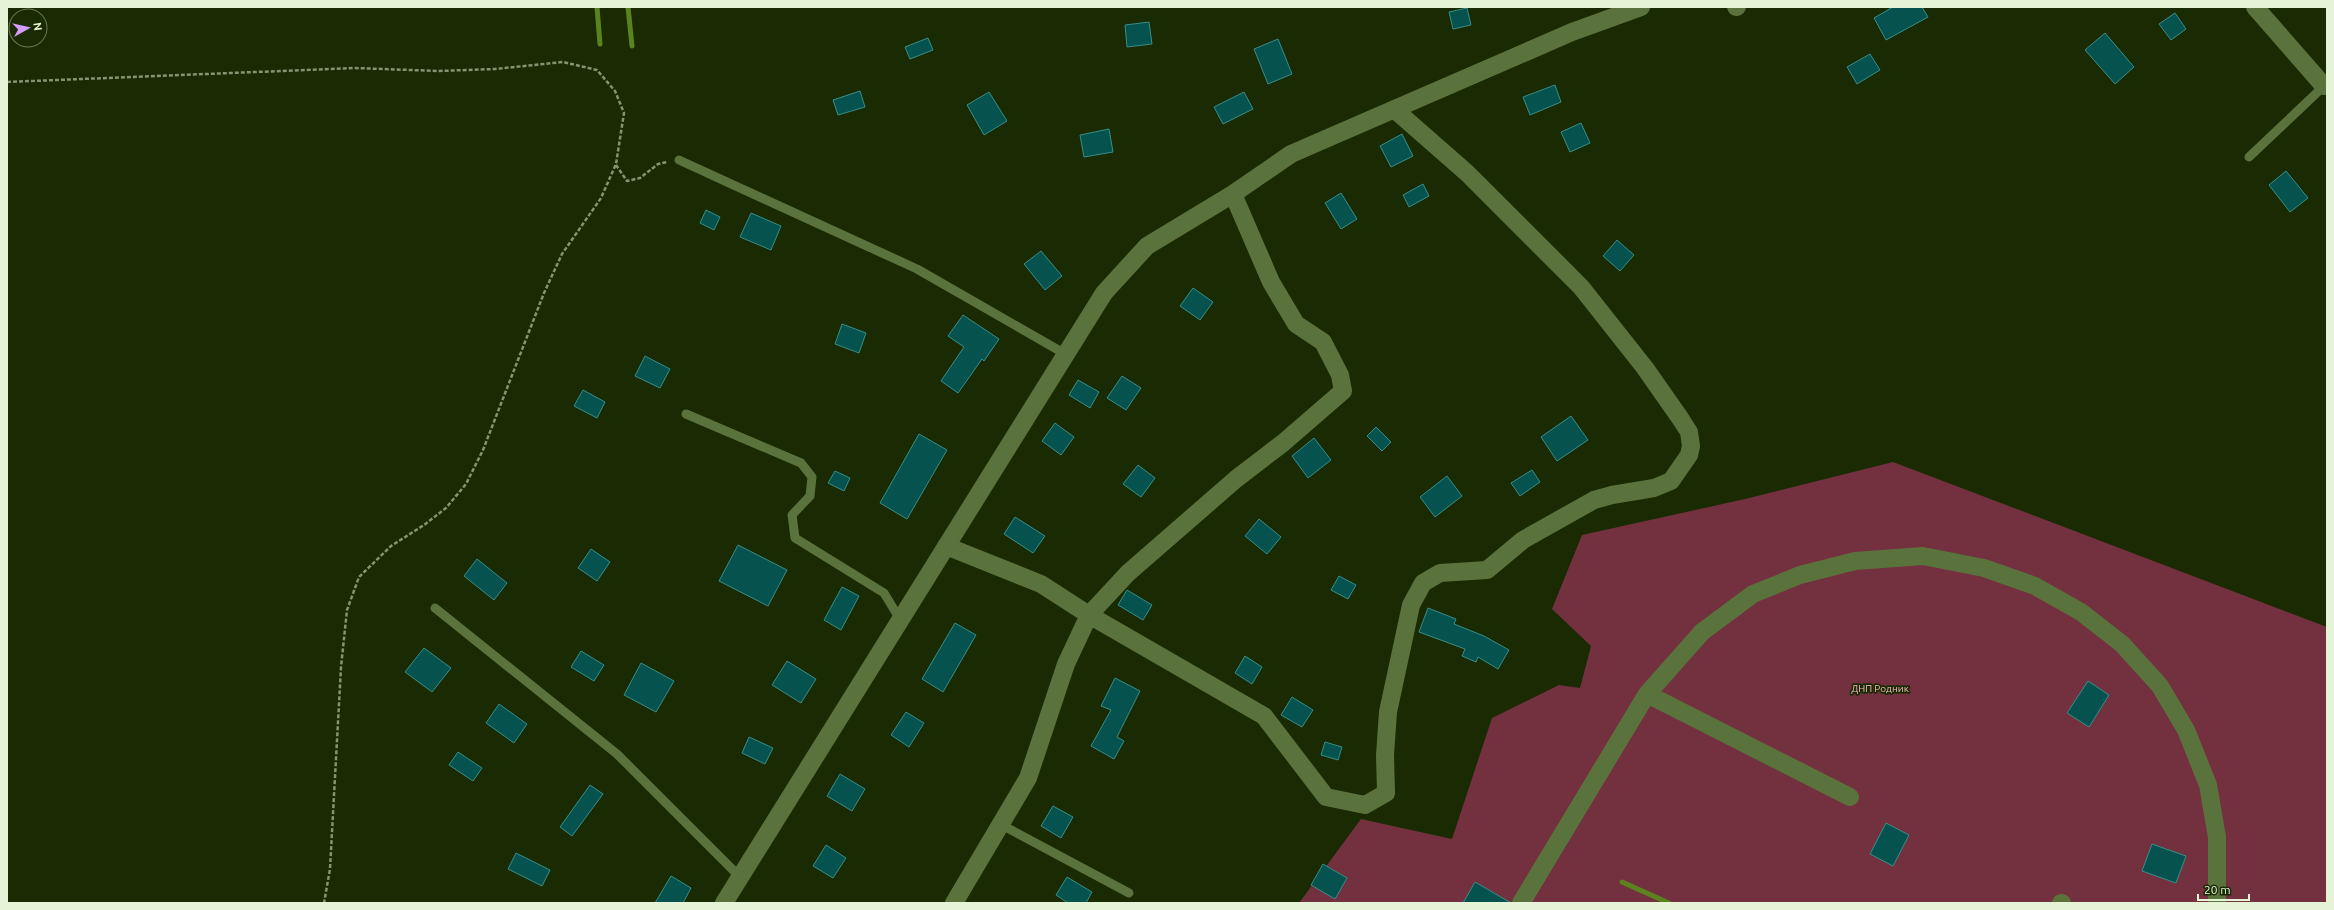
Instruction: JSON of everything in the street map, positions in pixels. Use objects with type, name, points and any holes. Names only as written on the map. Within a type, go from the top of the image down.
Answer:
[{"type":"street","points":[[724,903],[901,621],[946,546],[1067,355],[1104,293],[1147,246],[1234,194],[1291,154],[1572,32],[1641,7]]},
{"type":"street","points":[[2255,7],[2325,85]]},
{"type":"street","points":[[946,546],[1041,584],[1089,615],[1264,716],[1326,797],[1365,805],[1386,793],[1385,755],[1388,712],[1411,605],[1422,583],[1440,573],[1487,570],[1523,540],[1594,500],[1612,495],[1654,488],[1671,481],[1689,455],[1691,446],[1689,432],[1680,418],[1645,368],[1581,287],[1467,173],[1394,109]]},
{"type":"street","points":[[954,903],[1028,778],[1066,664],[1089,615],[1128,573],[1236,479],[1283,443],[1343,391],[1340,375],[1323,342],[1296,324],[1270,282],[1234,194]]},
{"type":"street","points":[[1521,903],[1647,694],[1702,632],[1753,594],[1800,575],[1855,560],[1923,556],[1984,568],[2035,586],[2081,612],[2122,644],[2160,686],[2186,730],[2208,785],[2216,837],[2217,903]]},
{"type":"street","points":[[1647,694],[1850,797]]},
{"type":"lane","points":[[2249,156],[2325,85]]},
{"type":"lane","points":[[679,160],[917,269],[1067,355]]},
{"type":"lane","points":[[686,414],[801,463],[812,476],[810,496],[792,515],[795,538],[884,593],[901,621]]},
{"type":"lane","points":[[435,608],[617,754],[740,877]]},
{"type":"lane","points":[[1000,824],[1129,893]]},
{"type":"path","points":[[7,82],[355,68],[438,71],[495,70],[563,62],[597,70],[615,91],[624,113],[616,164],[601,198],[562,254],[544,294],[483,450],[466,484],[446,508],[424,525],[391,546],[359,577],[347,610],[341,667],[330,869],[324,903]]},
{"type":"path","points":[[616,164],[627,181],[640,178],[658,164],[679,160]]},
{"type":"green space","name":"ДНП Родник","points":[[1893,462],[2327,627],[2327,903],[1299,903],[1361,819],[1452,839],[1492,718],[1559,685],[1580,688],[1591,646],[1552,609],[1582,535],[1745,499]]},
{"type":"building","points":[[1893,7],[1922,7],[1928,17],[1886,40],[1874,18]]},
{"type":"building","points":[[1467,8],[1471,25],[1453,29],[1449,12]]},
{"type":"building","points":[[2175,13],[2186,29],[2171,40],[2159,24]]},
{"type":"building","points":[[1149,22],[1152,44],[1127,47],[1125,25]]},
{"type":"building","points":[[2105,33],[2134,67],[2115,84],[2085,50]]},
{"type":"building","points":[[928,38],[933,50],[910,59],[905,47]]},
{"type":"building","points":[[1278,39],[1292,74],[1268,84],[1254,49]]},
{"type":"building","points":[[1870,54],[1880,70],[1857,84],[1847,67]]},
{"type":"building","points":[[1555,85],[1561,102],[1530,115],[1523,97]]},
{"type":"building","points":[[860,91],[865,107],[838,115],[833,100]]},
{"type":"building","points":[[989,92],[1007,121],[984,135],[967,105]]},
{"type":"building","points":[[1244,92],[1253,109],[1223,124],[1214,107]]},
{"type":"building","points":[[1581,123],[1590,143],[1570,152],[1561,132]]},
{"type":"building","points":[[1109,129],[1113,152],[1084,157],[1080,135]]},
{"type":"building","points":[[1402,134],[1413,156],[1391,167],[1380,146]]},
{"type":"building","points":[[2286,171],[2308,198],[2290,212],[2269,185]]},
{"type":"building","points":[[1423,184],[1429,196],[1409,207],[1403,195]]},
{"type":"building","points":[[1341,193],[1357,219],[1341,229],[1325,203]]},
{"type":"building","points":[[706,210],[720,217],[714,230],[700,223]]},
{"type":"building","points":[[751,213],[781,226],[771,250],[740,237]]},
{"type":"building","points":[[1617,240],[1634,255],[1620,271],[1603,256]]},
{"type":"building","points":[[1041,251],[1062,276],[1045,290],[1024,264]]},
{"type":"building","points":[[1193,288],[1213,302],[1200,320],[1180,306]]},
{"type":"building","points":[[963,315],[999,339],[984,361],[982,359],[958,393],[941,381],[964,347],[948,336]]},
{"type":"building","points":[[842,324],[866,333],[859,353],[835,344]]},
{"type":"building","points":[[645,356],[670,369],[660,388],[635,376]]},
{"type":"building","points":[[1122,376],[1141,388],[1126,410],[1107,398]]},
{"type":"building","points":[[1078,380],[1099,392],[1090,408],[1069,395]]},
{"type":"building","points":[[583,390],[605,402],[597,418],[574,406]]},
{"type":"building","points":[[1571,416],[1588,440],[1557,461],[1541,437]]},
{"type":"building","points":[[1055,423],[1074,437],[1061,455],[1042,441]]},
{"type":"building","points":[[1376,427],[1391,442],[1382,451],[1367,436]]},
{"type":"building","points":[[919,434],[947,450],[907,519],[880,503]]},
{"type":"building","points":[[1314,438],[1331,460],[1308,478],[1292,456]]},
{"type":"building","points":[[1138,465],[1155,478],[1141,497],[1123,484]]},
{"type":"building","points":[[1532,470],[1540,482],[1520,496],[1511,483]]},
{"type":"building","points":[[835,471],[850,478],[844,491],[828,483]]},
{"type":"building","points":[[1447,476],[1462,496],[1435,517],[1420,497]]},
{"type":"building","points":[[1015,517],[1045,536],[1033,553],[1004,534]]},
{"type":"building","points":[[1259,519],[1281,537],[1267,554],[1245,536]]},
{"type":"building","points":[[738,545],[787,570],[768,606],[719,581]]},
{"type":"building","points":[[591,549],[610,562],[597,581],[578,568]]},
{"type":"building","points":[[477,559],[507,583],[494,600],[464,576]]},
{"type":"building","points":[[1339,576],[1356,585],[1348,599],[1331,590]]},
{"type":"building","points":[[842,587],[859,596],[841,630],[824,620]]},
{"type":"building","points":[[1127,590],[1152,605],[1143,620],[1118,605]]},
{"type":"building","points":[[1428,608],[1456,619],[1454,624],[1484,636],[1509,650],[1498,669],[1478,657],[1476,662],[1462,656],[1465,649],[1419,632]]},
{"type":"building","points":[[955,623],[976,635],[943,692],[922,679]]},
{"type":"building","points":[[424,648],[451,668],[432,692],[405,672]]},
{"type":"building","points":[[581,651],[604,665],[594,681],[571,667]]},
{"type":"building","points":[[1245,656],[1262,667],[1252,684],[1235,673]]},
{"type":"building","points":[[787,661],[816,679],[801,703],[772,685]]},
{"type":"building","points":[[641,663],[674,681],[656,712],[624,695]]},
{"type":"building","points":[[1115,678],[1140,691],[1117,737],[1124,741],[1114,759],[1091,746],[1111,710],[1101,706]]},
{"type":"building","points":[[2088,681],[2109,695],[2089,727],[2067,713]]},
{"type":"building","points":[[1292,697],[1313,710],[1302,727],[1281,715]]},
{"type":"building","points":[[499,704],[527,724],[514,743],[486,723]]},
{"type":"building","points":[[906,712],[924,723],[909,747],[891,735]]},
{"type":"building","points":[[749,737],[773,748],[765,764],[742,753]]},
{"type":"building","points":[[1325,742],[1342,747],[1338,760],[1321,755]]},
{"type":"building","points":[[458,752],[482,768],[473,781],[449,765]]},
{"type":"building","points":[[840,774],[865,789],[852,811],[827,796]]},
{"type":"building","points":[[590,785],[603,794],[572,836],[560,827]]},
{"type":"building","points":[[1053,806],[1073,817],[1061,838],[1041,826]]},
{"type":"building","points":[[1886,823],[1909,835],[1893,866],[1870,854]]},
{"type":"building","points":[[2152,844],[2186,856],[2176,883],[2142,871]]},
{"type":"building","points":[[826,845],[846,858],[833,878],[813,866]]},
{"type":"building","points":[[516,853],[550,870],[542,886],[508,869]]},
{"type":"building","points":[[1323,864],[1347,878],[1335,899],[1311,885]]},
{"type":"building","points":[[671,876],[691,888],[683,903],[655,903]]},
{"type":"building","points":[[1067,877],[1092,892],[1086,903],[1068,903],[1056,895]]},
{"type":"building","points":[[1475,882],[1511,903],[1463,903]]},
{"type":"waterway","points":[[597,7],[600,44]]},
{"type":"waterway","points":[[628,7],[632,46]]},
{"type":"waterway","points":[[1622,882],[1669,903]]}]
